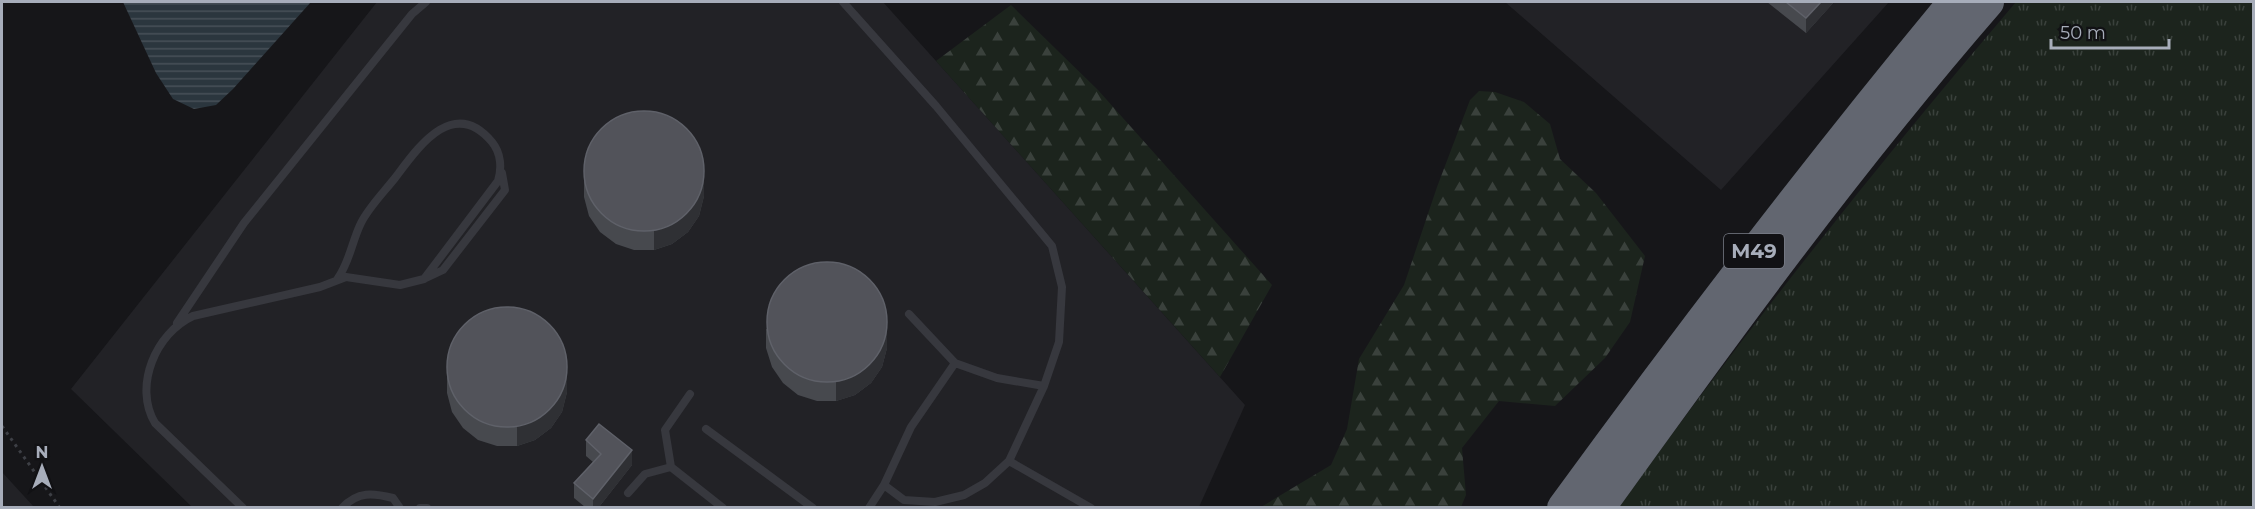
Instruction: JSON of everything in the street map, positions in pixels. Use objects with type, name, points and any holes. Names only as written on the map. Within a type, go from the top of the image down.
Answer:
[{"type":"highway","name":"M49","points":[[1563,507],[1696,325],[1853,124],[1954,2]]},
{"type":"highway","name":"M49","points":[[1599,507],[1718,342],[1873,143],[1988,2]]},
{"type":"lane","points":[[243,507],[154,423],[147,410],[145,381],[149,369],[176,324],[244,223],[412,14],[426,2]]},
{"type":"lane","points":[[843,2],[936,106],[1052,246],[1062,287],[1059,342],[1044,386],[1009,461],[985,483],[964,495],[935,502],[904,500],[884,485]]},
{"type":"lane","points":[[176,324],[202,313],[320,287],[338,278],[355,278],[400,285],[424,279],[498,181],[500,164],[492,142],[477,130],[450,125],[433,133],[363,220],[347,264],[338,278]]},
{"type":"lane","points":[[909,314],[955,363],[997,378],[1044,386]]},
{"type":"lane","points":[[869,507],[884,485],[911,427],[955,363]]},
{"type":"lane","points":[[690,394],[665,430],[671,467],[723,507]]},
{"type":"lane","points":[[705,429],[813,507]]},
{"type":"lane","points":[[1009,461],[1091,507]]},
{"type":"lane","points":[[628,494],[645,474],[671,467]]},
{"type":"lane","points":[[342,507],[351,498],[370,493],[393,498],[400,507]]},
{"type":"lane","points":[[420,507],[427,507]]},
{"type":"path","points":[[2,426],[60,507]]},
{"type":"shaded area","points":[[123,2],[311,2],[216,105],[194,109],[173,99],[156,73]]},
{"type":"shaded area","points":[[377,2],[883,2],[1245,405],[1199,507],[193,508],[71,389]]},
{"type":"shaded area","points":[[1505,2],[1889,2],[1721,190]]},
{"type":"shaded area","points":[[2,472],[34,507],[2,507]]},
{"type":"green space","points":[[2016,2],[2253,2],[2253,507],[1619,507],[1812,250]]},
{"type":"green space","points":[[1011,5],[1098,90],[1272,285],[1220,377],[936,61]]},
{"type":"green space","points":[[1479,91],[1495,92],[1524,102],[1550,124],[1560,159],[1596,193],[1645,256],[1630,322],[1605,358],[1555,406],[1499,401],[1462,448],[1466,495],[1461,507],[1261,507],[1331,465],[1347,429],[1359,359],[1404,285],[1437,187],[1470,100]]},
{"type":"building","points":[[1786,2],[1821,2],[1806,18]]},
{"type":"building","points":[[644,111],[667,116],[686,129],[699,148],[704,171],[699,194],[686,213],[667,226],[644,231],[621,226],[602,213],[589,194],[584,171],[589,148],[602,129],[621,116]]},
{"type":"building","points":[[827,262],[850,267],[869,280],[882,299],[887,322],[882,345],[869,364],[850,377],[827,382],[804,377],[785,364],[772,345],[767,322],[772,299],[785,280],[804,267]]},
{"type":"building","points":[[507,307],[530,312],[549,325],[562,344],[567,367],[562,390],[549,409],[530,422],[507,427],[484,422],[465,409],[452,390],[447,367],[452,344],[465,325],[484,312]]},
{"type":"building","points":[[599,424],[632,450],[593,499],[574,483],[601,454],[586,440]]}]
